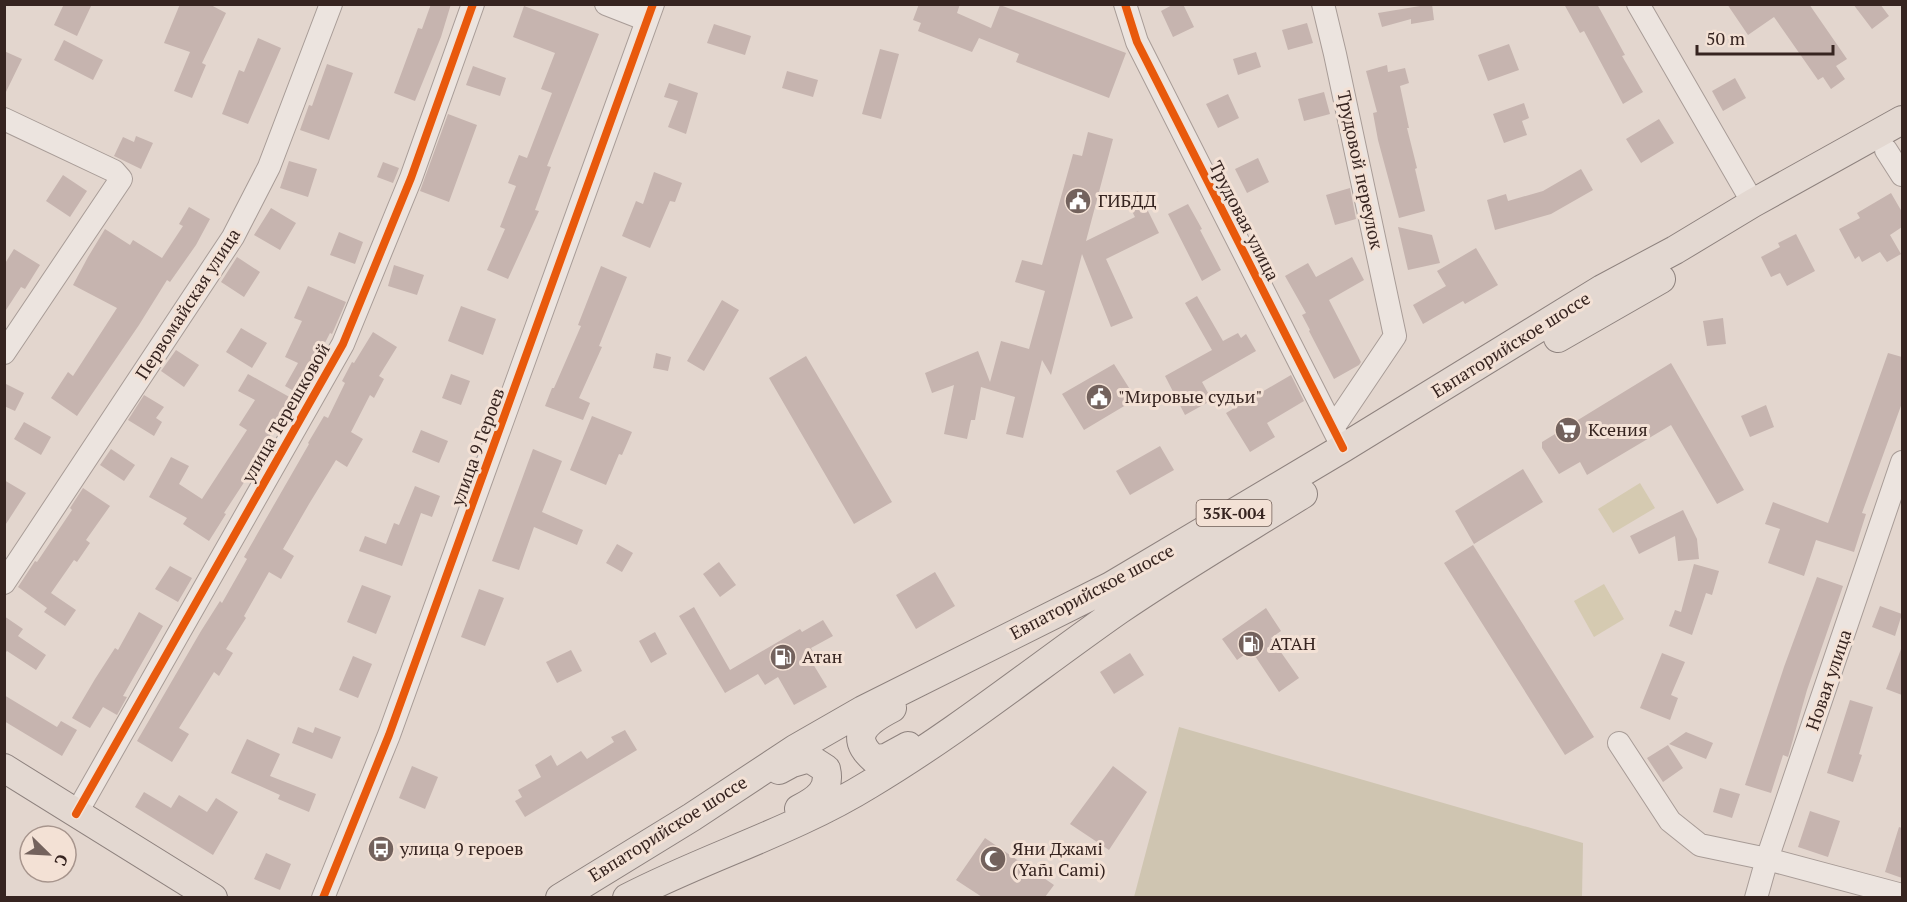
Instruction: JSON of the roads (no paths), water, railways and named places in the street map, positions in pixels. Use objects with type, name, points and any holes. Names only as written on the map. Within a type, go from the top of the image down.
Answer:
[{"type":"main road","name":"Евпаторийское шоссе","points":[[560,897],[702,810],[795,749],[863,710],[1111,586],[1338,438],[1902,120]]},
{"type":"main road","name":"Евпаторийское шоссе","points":[[627,897],[647,890],[868,786],[919,753],[1122,609],[1488,379],[1894,145]]},
{"type":"main road","points":[[913,685],[906,698],[872,719],[864,727],[861,739],[866,752],[874,759],[886,758],[967,709],[988,704]]},
{"type":"main road","points":[[702,810],[727,804],[792,763],[809,758],[826,769],[828,779],[821,794],[789,815],[743,836],[715,858]]},
{"type":"main road","points":[[4,768],[213,897]]},
{"type":"street","name":"Первомайская улица","points":[[4,583],[233,237],[269,167],[331,4]]},
{"type":"street","name":"улица Терешковой","points":[[76,814],[343,344],[411,178],[474,4]]},
{"type":"street","points":[[606,4],[650,12]]},
{"type":"street","name":"Трудовая улица","points":[[1125,4],[1137,42],[1338,438]]},
{"type":"street","name":"Трудовой переулок","points":[[1323,4],[1395,336],[1338,438]]},
{"type":"street","points":[[1638,4],[1753,203]]},
{"type":"street","name":"улица 9 Героев","points":[[323,897],[390,735],[650,12]]},
{"type":"street","points":[[4,119],[114,171],[121,179],[4,353]]},
{"type":"street","points":[[1894,145],[1902,175]]},
{"type":"street","name":"Новая улица","points":[[1756,897],[1902,462]]},
{"type":"street","points":[[1619,743],[1670,821],[1700,846],[1767,859],[1902,895]]},
{"type":"place","name":"ГИБДД","points":[[1078,201]]},
{"type":"place","name":"\"Мировые судьи\"","points":[[1099,397]]},
{"type":"place","name":"Ксения","points":[[1568,430]]},
{"type":"place","name":"АТАН","points":[[1251,644]]},
{"type":"place","name":"Атан","points":[[783,657]]},
{"type":"place","name":"улица 9 героев","points":[[381,849]]},
{"type":"place","name":"Яни Джамі (Yañı Cami)","points":[[993,859]]}]
